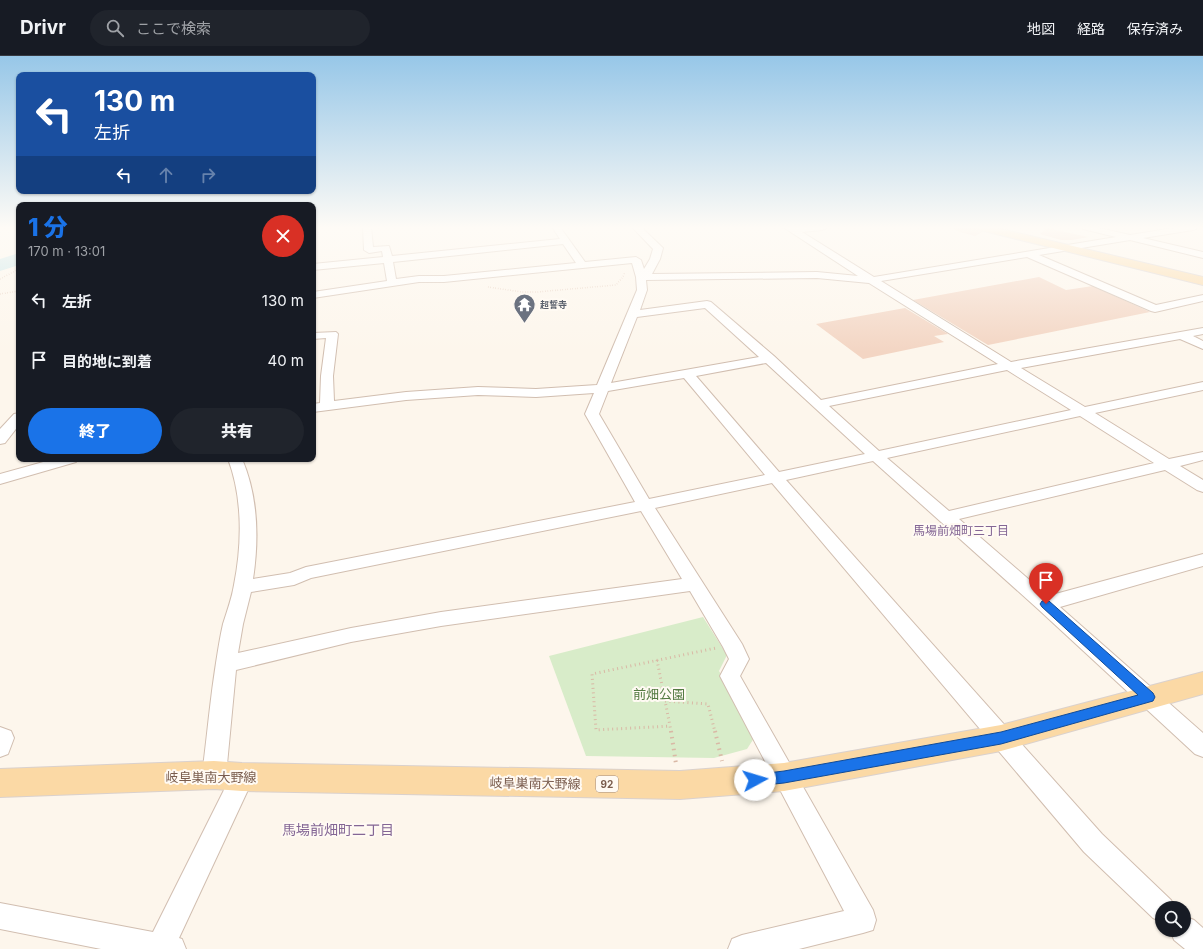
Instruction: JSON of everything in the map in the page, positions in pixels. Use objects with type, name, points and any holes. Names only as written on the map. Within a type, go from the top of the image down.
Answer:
[{"type":"main road","points":[[1155,269],[1203,281]]},
{"type":"main road","points":[[1166,269],[1203,277]]},
{"type":"main road","name":"岐阜巣南大野線","points":[[0,783],[228,776],[680,785],[727,782],[784,777],[1001,738],[1203,683]]},
{"type":"street","points":[[389,269],[392,283]]},
{"type":"street","points":[[316,295],[419,279],[444,279],[546,269]]},
{"type":"street","points":[[641,269],[645,277]]},
{"type":"street","points":[[649,269],[645,277],[642,290],[592,414],[645,505],[732,644],[739,659],[730,676],[863,920],[742,949]]},
{"type":"street","points":[[854,269],[1203,486]]},
{"type":"street","points":[[645,277],[817,275],[872,280],[940,269]]},
{"type":"street","points":[[1062,269],[1155,309],[1203,298]]},
{"type":"street","points":[[632,314],[707,304],[770,359],[876,456],[1046,604],[1203,747]]},
{"type":"street","points":[[820,404],[1009,366],[1203,331]]},
{"type":"street","points":[[316,336],[332,334],[327,376],[327,406]]},
{"type":"street","points":[[1181,335],[1203,345]]},
{"type":"street","points":[[316,408],[406,396],[478,390],[536,393],[603,388],[770,359]]},
{"type":"street","points":[[688,374],[775,477],[1093,843],[1155,902]]},
{"type":"street","points":[[243,587],[294,579],[306,573],[645,505],[1203,386]]},
{"type":"street","points":[[0,440],[4,432],[16,420]]},
{"type":"street","points":[[947,517],[1203,456]]},
{"type":"street","points":[[0,479],[60,462]]},
{"type":"street","points":[[0,916],[163,948],[228,776],[226,664],[233,624],[243,587],[247,561],[248,535],[241,474],[236,462]]},
{"type":"street","points":[[1046,604],[1203,560]]},
{"type":"street","points":[[226,664],[351,635],[441,619],[695,584]]},
{"type":"street","points":[[0,737],[3,738],[0,747]]},
{"type":"street","points":[[1191,936],[1203,946]]},
{"type":"path","points":[[484,286],[522,292],[537,292],[616,285],[623,277],[625,269]]},
{"type":"path","points":[[0,279],[16,271]]},
{"type":"path","points":[[0,294],[16,291]]},
{"type":"path","points":[[670,726],[596,730],[592,674],[732,644]]},
{"type":"path","points":[[657,660],[680,785]]},
{"type":"path","points":[[665,701],[708,704],[727,782]]},
{"type":"green space","name":"前畑公園","points":[[703,617],[727,655],[719,671],[756,735],[747,749],[714,758],[586,756],[549,656]]},
{"type":"building","points":[[1039,277],[1066,290],[1093,286],[1150,312],[988,345],[913,300]]},
{"type":"building","points":[[905,308],[948,334],[934,336],[944,342],[863,359],[816,324]]},
{"type":"place","name":"超誓寺","points":[[525,324]]},
{"type":"district","name":"馬場前畑町三丁目","points":[[961,530]]},
{"type":"district","name":"馬場前畑町二丁目","points":[[338,829]]},
{"type":"route","points":[[755,780],[784,777],[1001,738],[1149,697],[1046,604]]}]
